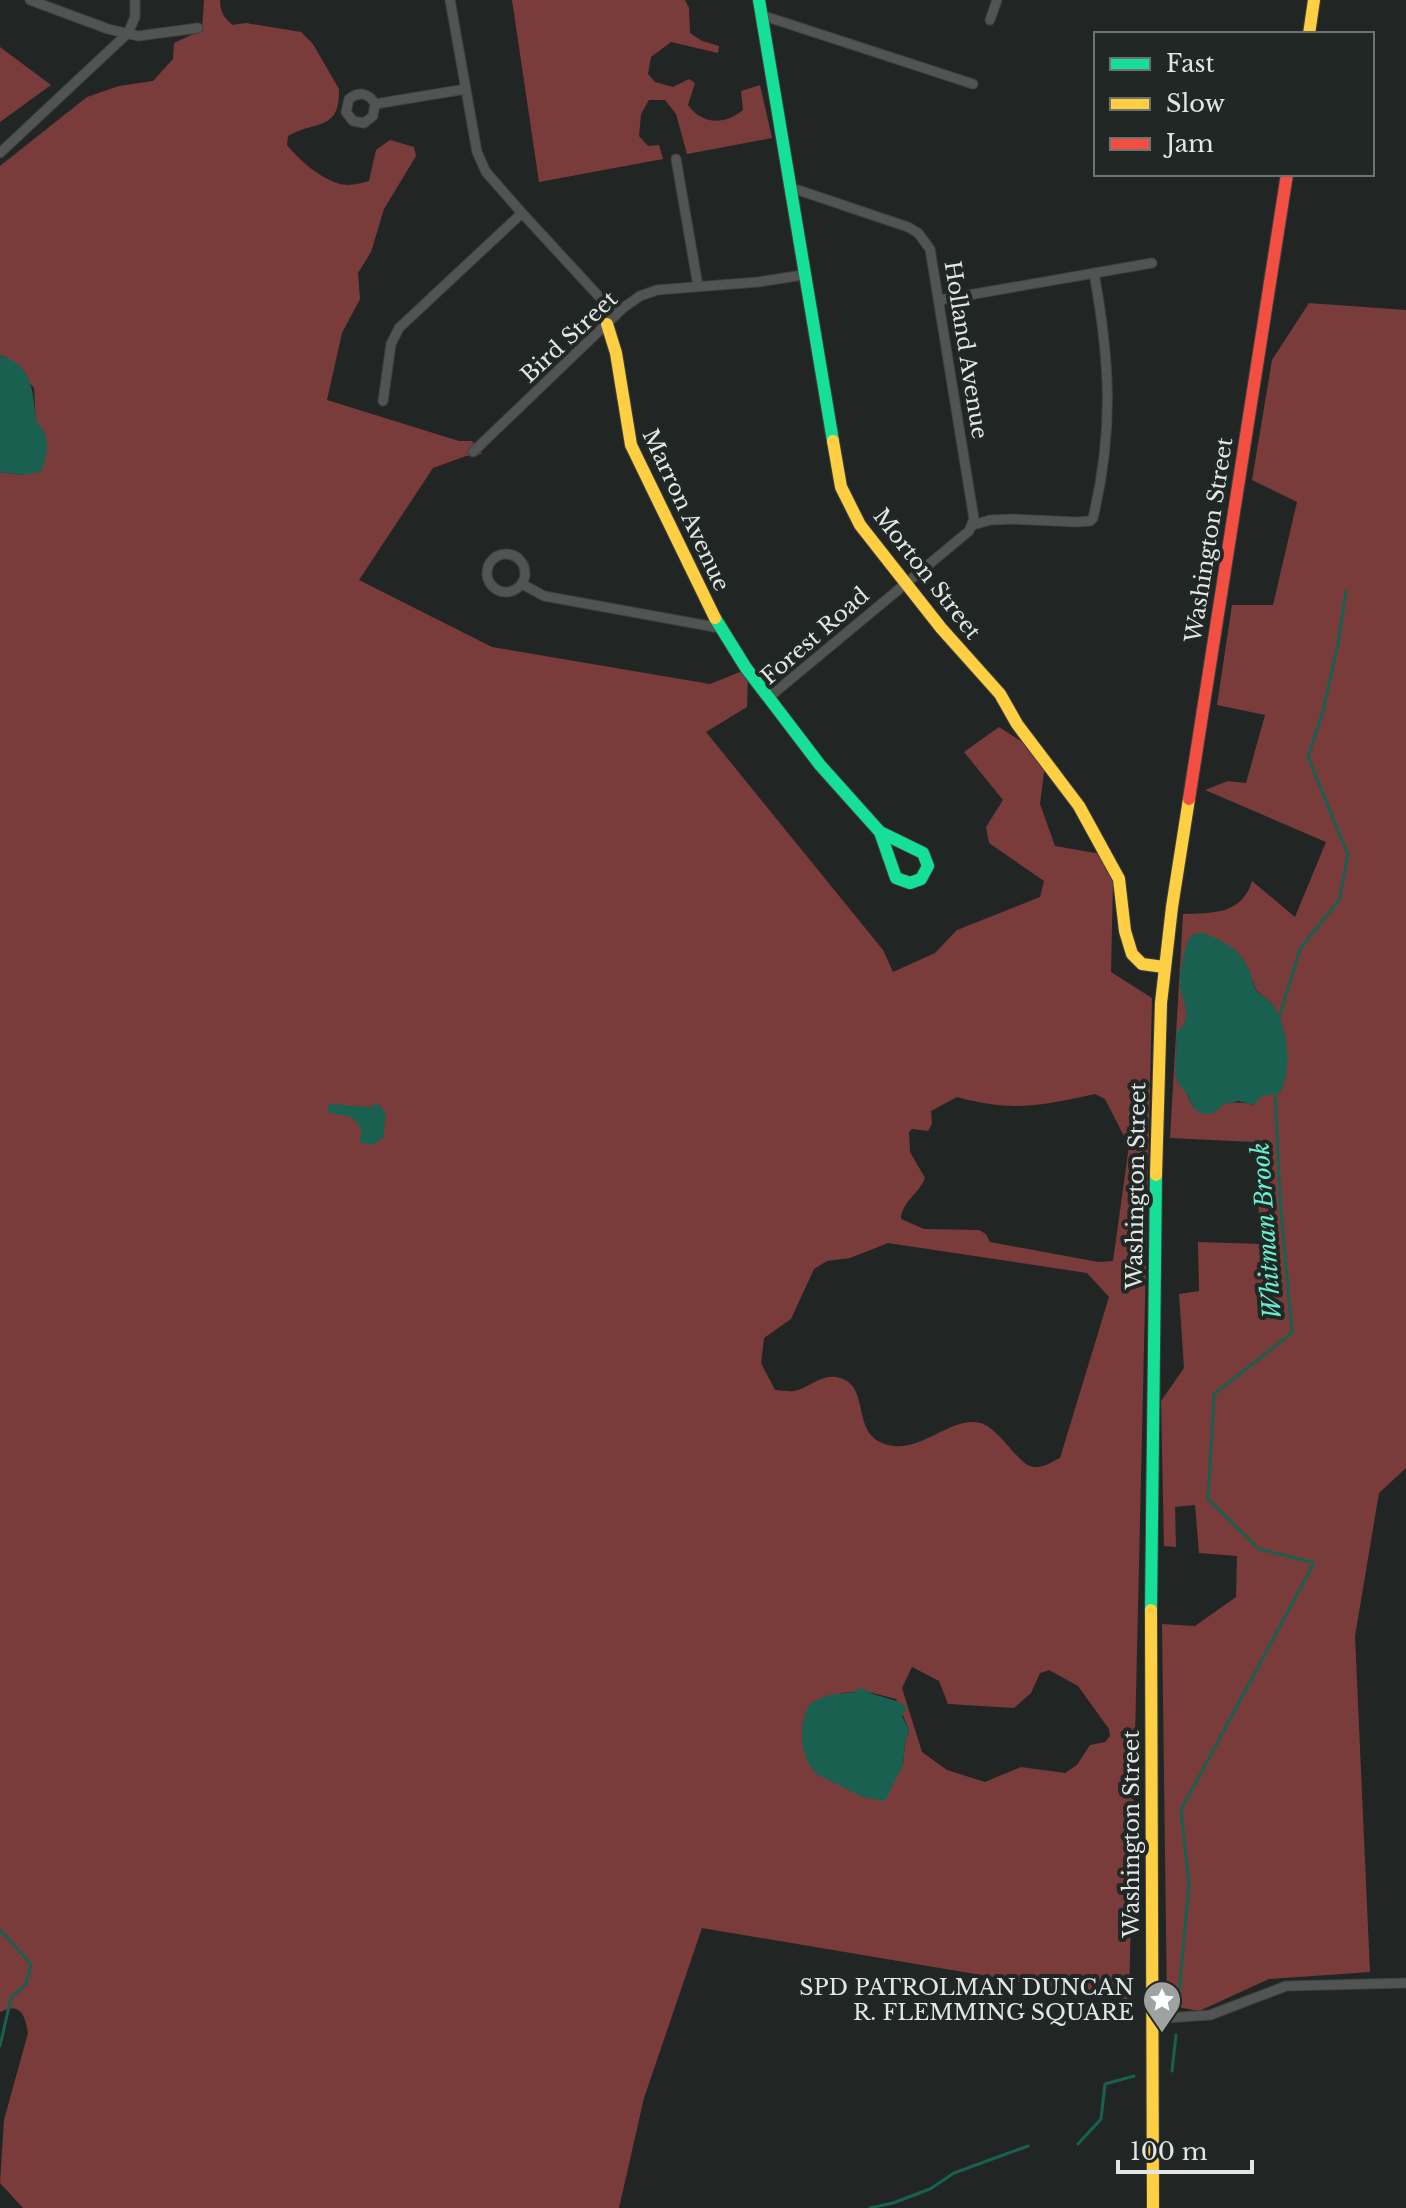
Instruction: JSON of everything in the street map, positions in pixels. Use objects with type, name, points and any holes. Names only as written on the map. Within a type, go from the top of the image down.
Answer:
[{"type":"main road","name":"Morton Street","points":[[759,0],[841,487],[860,525],[941,628],[1000,694],[1017,724],[1042,753],[1079,806],[1116,873],[1122,892],[1125,931],[1132,954],[1142,964],[1164,967]]},
{"type":"main road","points":[[1309,32],[1314,0]]},
{"type":"main road","name":"Washington Street","points":[[1153,2208],[1150,1671],[1156,1135],[1164,967],[1287,176]]},
{"type":"main road","name":"Marron Avenue","points":[[612,320],[625,424],[631,445],[720,628],[768,698]]},
{"type":"main road","name":"Forest Road","points":[[768,698],[820,765],[880,832],[923,853],[928,866],[921,879],[910,883],[896,878],[880,832]]},
{"type":"street","points":[[30,0],[108,29],[128,33],[156,35],[198,28]]},
{"type":"street","points":[[0,153],[128,33],[135,17],[135,0]]},
{"type":"street","points":[[450,0],[481,161],[494,182],[612,320]]},
{"type":"street","points":[[990,20],[997,0]]},
{"type":"street","points":[[761,15],[973,84]]},
{"type":"street","points":[[375,104],[466,89]]},
{"type":"street","points":[[676,159],[698,286]]},
{"type":"street","name":"Holland Avenue","points":[[789,187],[893,221],[918,233],[926,242],[934,260],[973,506],[973,525]]},
{"type":"street","points":[[383,401],[391,344],[399,328],[522,213]]},
{"type":"street","points":[[940,300],[1152,263]]},
{"type":"street","points":[[906,584],[973,525],[990,520],[1013,519],[1090,521],[1100,487],[1109,387],[1104,327],[1094,273]]},
{"type":"street","name":"Bird Street","points":[[473,452],[640,296],[657,290],[803,275]]},
{"type":"street","points":[[500,555],[517,558],[526,573],[522,584],[512,592],[499,591],[489,582],[490,563],[500,555]]},
{"type":"street","points":[[522,584],[544,596],[720,628]]},
{"type":"street","name":"Forest Road","points":[[768,698],[906,584]]},
{"type":"street","points":[[1152,2019],[1210,2015],[1286,1986],[1406,1983]]},
{"type":"shaded area","points":[[204,0],[220,0],[223,14],[233,25],[246,23],[301,32],[313,44],[339,89],[338,103],[330,119],[288,136],[287,145],[323,177],[345,185],[369,181],[376,150],[390,140],[414,147],[416,156],[384,209],[371,252],[358,273],[360,299],[342,333],[327,400],[459,441],[472,441],[482,454],[466,456],[433,468],[359,580],[492,647],[710,684],[740,672],[748,676],[747,707],[706,732],[883,950],[893,972],[935,953],[957,930],[1040,897],[1044,881],[989,843],[986,827],[1003,800],[964,752],[999,727],[1046,757],[1040,804],[1055,846],[1101,854],[1113,883],[1111,972],[1152,998],[1129,2000],[702,1928],[644,2098],[619,2208],[23,2208],[0,2183],[4,2120],[28,2033],[25,2020],[17,2009],[0,2012],[0,472],[22,475],[45,434],[36,422],[34,388],[6,357],[0,355],[0,166],[87,97],[119,86],[153,81],[173,59],[174,43],[202,30]],"holes":[[[1095,1094],[1105,1099],[1129,1146],[1113,1261],[1098,1262],[990,1242],[986,1234],[979,1230],[924,1229],[901,1219],[904,1207],[925,1178],[910,1152],[909,1132],[912,1129],[928,1131],[932,1124],[931,1111],[957,1097],[994,1105],[1042,1104]],[[888,1243],[1087,1273],[1109,1297],[1060,1458],[1043,1466],[1031,1466],[988,1426],[968,1422],[919,1442],[893,1446],[872,1436],[866,1428],[855,1390],[840,1378],[827,1377],[794,1391],[775,1390],[761,1363],[764,1338],[791,1319],[814,1269],[827,1261],[850,1258]],[[912,1667],[939,1681],[948,1704],[1014,1708],[1031,1693],[1040,1673],[1049,1670],[1078,1686],[1109,1729],[1110,1736],[1105,1742],[1090,1745],[1077,1765],[1065,1773],[1021,1767],[985,1782],[947,1770],[922,1752],[902,1688]],[[865,1691],[896,1699],[909,1730],[903,1765],[829,1778],[814,1769],[804,1747],[803,1721],[842,1693]]]},
{"type":"shaded area","points":[[512,0],[685,0],[689,8],[690,33],[719,46],[718,53],[671,42],[651,57],[648,74],[655,82],[673,87],[689,79],[695,83],[688,105],[700,116],[714,121],[729,118],[743,110],[741,91],[760,85],[772,138],[687,154],[676,114],[665,100],[649,100],[641,114],[639,136],[648,146],[659,145],[663,159],[539,182]]},
{"type":"shaded area","points":[[0,47],[51,85],[0,122]]},
{"type":"shaded area","points":[[1309,303],[1406,310],[1406,1468],[1379,1493],[1355,1636],[1370,1972],[1269,1979],[1199,2011],[1167,2005],[1162,1624],[1195,1626],[1236,1597],[1237,1556],[1199,1553],[1195,1505],[1175,1507],[1176,1547],[1164,1546],[1161,1401],[1184,1368],[1179,1294],[1199,1291],[1198,1242],[1261,1244],[1254,1142],[1170,1138],[1183,914],[1225,910],[1241,900],[1252,881],[1295,917],[1326,842],[1205,790],[1228,781],[1246,783],[1265,715],[1217,705],[1232,605],[1273,605],[1297,502],[1252,480],[1272,360]],"holes":[[[1248,968],[1256,990],[1272,1004],[1254,1105],[1231,1103],[1193,1107],[1176,1072],[1177,1033],[1186,1017],[1180,985]]]},
{"type":"shaded area","points":[[0,355],[19,365],[29,380],[37,420],[47,443],[41,472],[22,475],[0,472]]},
{"type":"shaded area","points":[[1204,933],[1225,943],[1242,957],[1256,990],[1277,1012],[1287,1046],[1286,1072],[1280,1093],[1262,1096],[1254,1105],[1239,1101],[1222,1105],[1217,1111],[1206,1114],[1194,1107],[1177,1080],[1175,1067],[1176,1033],[1186,1016],[1180,986],[1183,960],[1191,936]]},
{"type":"shaded area","points":[[331,1104],[368,1107],[379,1104],[386,1115],[383,1138],[372,1145],[359,1142],[362,1131],[358,1124],[348,1116],[328,1112]]},
{"type":"shaded area","points":[[860,1687],[907,1707],[902,1716],[909,1730],[903,1765],[885,1801],[863,1797],[818,1775],[804,1750],[802,1730],[811,1703],[828,1695],[856,1692]]},
{"type":"waterway","name":"Whitman Brook","points":[[1278,1021],[1300,949],[1339,900],[1348,855],[1308,757],[1323,711],[1346,591]]},
{"type":"waterway","name":"Whitman Brook","points":[[1178,2003],[1189,1885],[1181,1810],[1314,1563],[1259,1549],[1208,1499],[1214,1394],[1292,1333],[1280,1200],[1275,1091]]},
{"type":"waterway","points":[[0,1930],[31,1964],[26,1984],[11,1998],[0,2046]]},
{"type":"waterway","name":"Whitman Brook","points":[[1172,2071],[1176,2035]]},
{"type":"waterway","name":"Whitman Brook","points":[[1078,2144],[1101,2119],[1105,2084],[1134,2076]]},
{"type":"waterway","name":"Whitman Brook","points":[[870,2208],[930,2189],[954,2173],[1028,2146]]},
{"type":"traffic: fast","points":[[759,0],[833,441]]},
{"type":"traffic: fast","points":[[715,618],[746,668],[820,765],[880,832],[923,853],[928,866],[921,879],[910,883],[896,878],[880,832]]},
{"type":"traffic: fast","points":[[1151,1610],[1156,1175]]},
{"type":"traffic: slow","points":[[1309,32],[1314,0]]},
{"type":"traffic: slow","points":[[607,324],[616,353],[631,445],[715,618]]},
{"type":"traffic: slow","points":[[833,441],[841,487],[860,525],[941,628],[1000,694],[1017,724],[1079,806],[1119,879],[1125,931],[1132,954],[1142,964],[1164,967]]},
{"type":"traffic: slow","points":[[1156,1175],[1161,1003],[1189,799]]},
{"type":"traffic: slow","points":[[1151,1610],[1153,2208]]},
{"type":"traffic: jam","points":[[1189,799],[1287,176]]},
{"type":"place","name":"SPD PATROLMAN DUNCAN R. FLEMMING SQUARE","points":[[1162,2034]]}]
